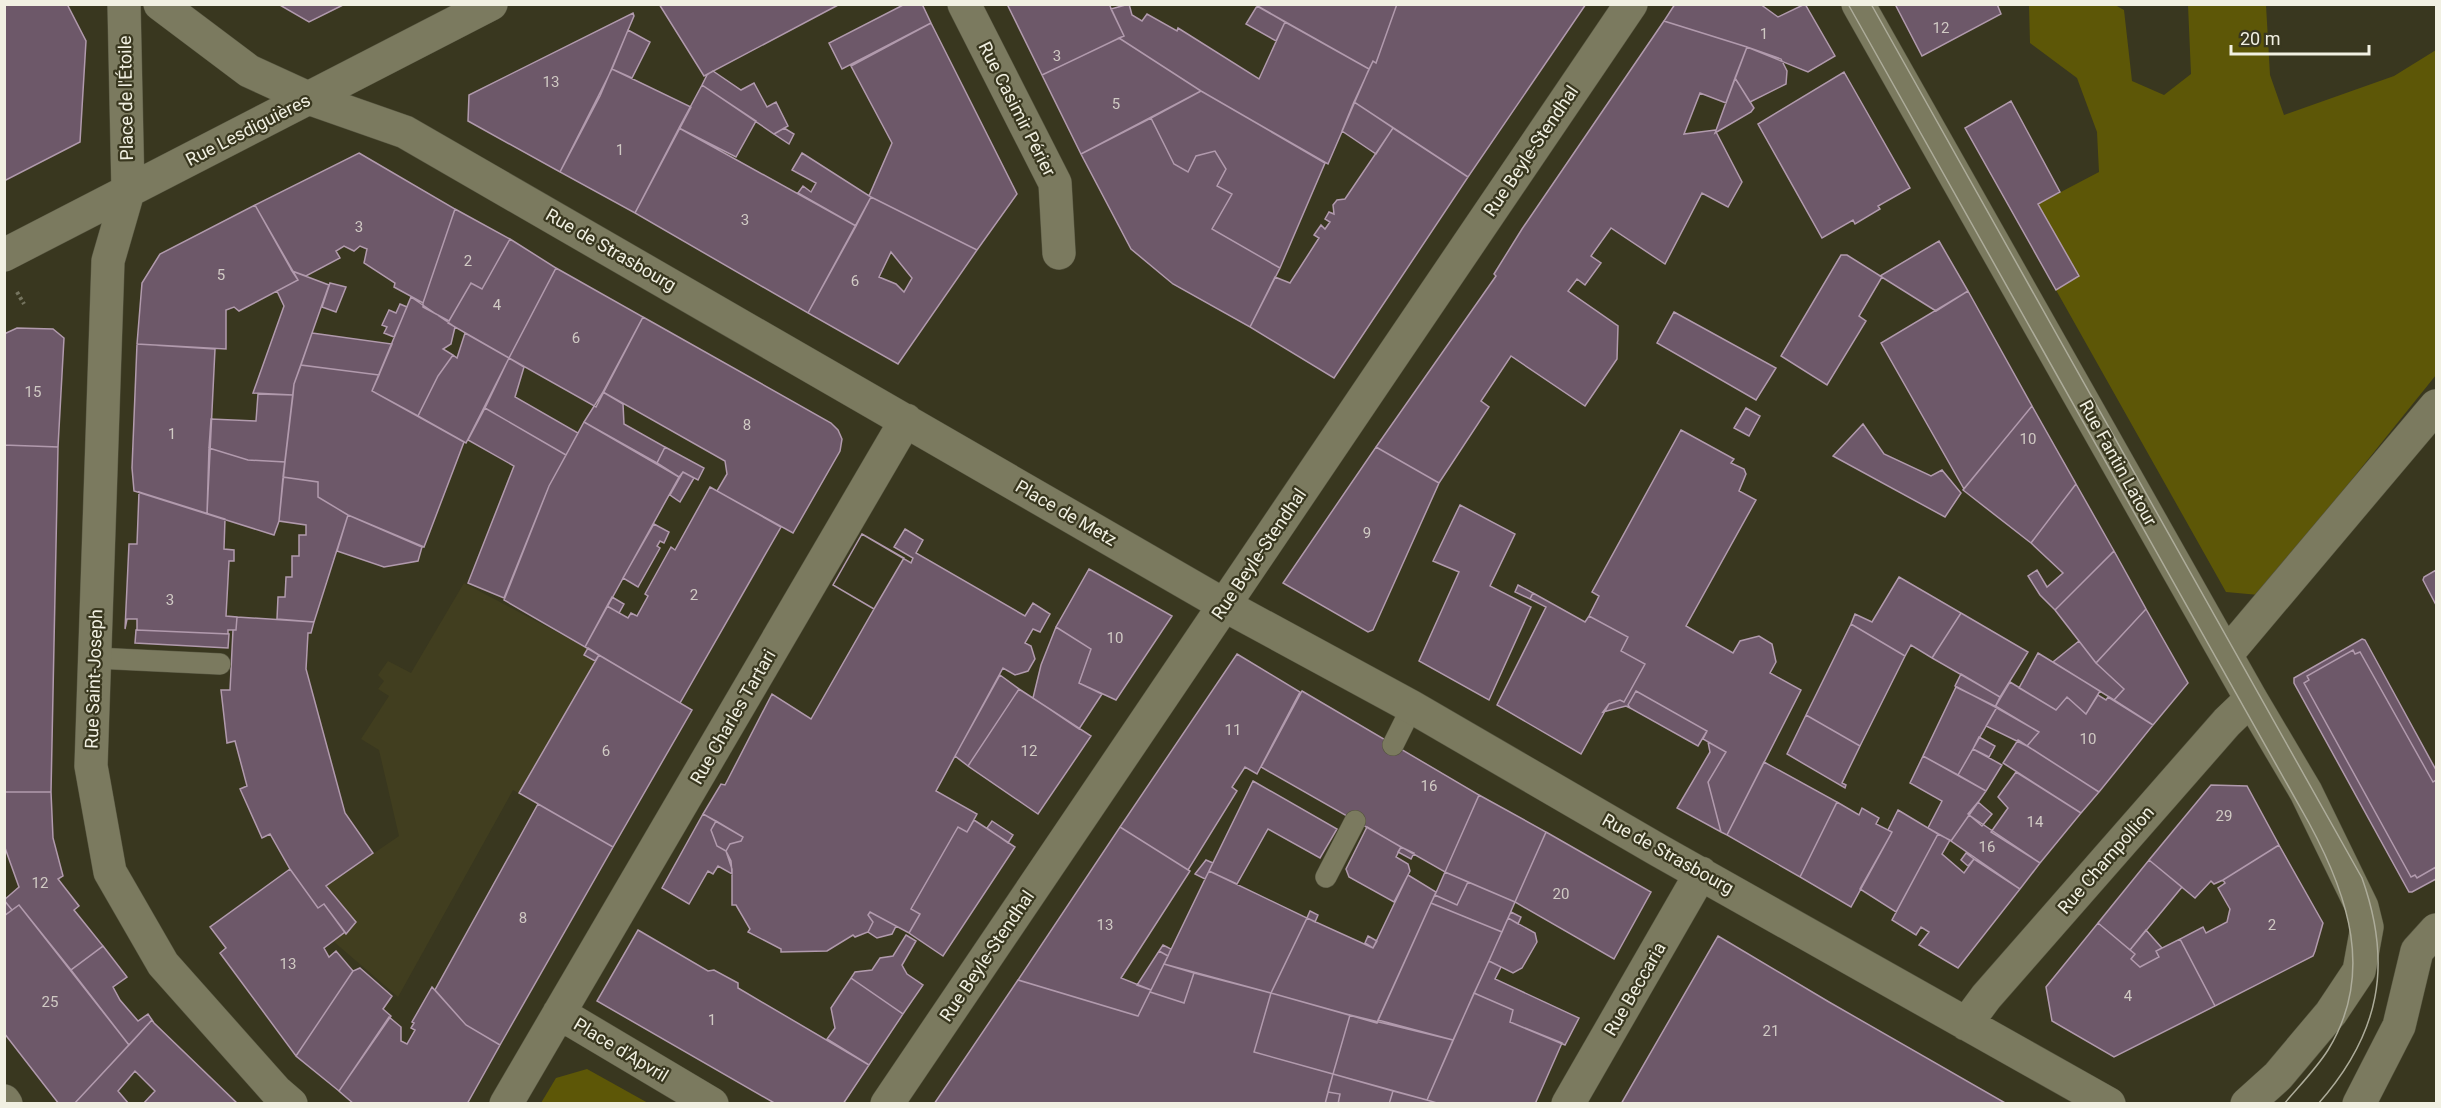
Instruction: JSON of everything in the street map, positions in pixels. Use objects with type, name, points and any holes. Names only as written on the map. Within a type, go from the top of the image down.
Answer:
[{"type":"street","name":"Place de l'Étoile","points":[[124,4],[128,192]]},
{"type":"street","points":[[160,4],[249,71],[308,99]]},
{"type":"street","name":"Rue Lesdiguières","points":[[4,255],[492,4]]},
{"type":"street","name":"Rue Casimir Périer","points":[[964,4],[1055,183],[1059,253]]},
{"type":"street","name":"Rue Beyle-Stendhal","points":[[888,1104],[1226,606],[1340,431],[1632,4]]},
{"type":"street","name":"Rue Fantin Latour","points":[[1858,4],[2251,699],[2306,792],[2362,907],[2367,927],[2360,971],[2331,1013],[2278,1076],[2247,1104]]},
{"type":"street","name":"Rue de Strasbourg","points":[[308,99],[405,132],[906,420]]},
{"type":"street","name":"Rue Saint-Joseph","points":[[128,192],[108,261],[91,766],[110,872],[163,964],[276,1091],[291,1104]]},
{"type":"street","points":[[2226,655],[2436,406]]},
{"type":"street","name":"Place de Metz","points":[[906,420],[1226,606]]},
{"type":"street","name":"Rue Charles Tartari","points":[[559,1012],[906,420]]},
{"type":"street","name":"Rue de Strasbourg","points":[[1226,606],[1412,707],[2109,1104]]},
{"type":"street","name":"Rue Champollion","points":[[1966,1024],[2002,979],[2228,722],[2251,699]]},
{"type":"street","name":"Rue Beccaria","points":[[1568,1104],[1701,873]]},
{"type":"street","points":[[2359,1104],[2399,1026],[2417,951],[2436,930]]},
{"type":"street","name":"Place d'Apvril","points":[[506,1104],[559,1012],[712,1104]]},
{"type":"lane","points":[[95,658],[220,664]]},
{"type":"lane","points":[[1393,745],[1412,707]]},
{"type":"lane","points":[[1326,877],[1355,820]]},
{"type":"shaded area","points":[[2029,5],[2115,5],[2124,10],[2132,81],[2164,95],[2191,74],[2188,5],[2266,5],[2270,75],[2284,115],[2394,76],[2436,50],[2436,375],[2259,595],[2226,592],[2056,290],[2079,276],[2038,204],[2099,172],[2097,132],[2077,78],[2030,43]]},
{"type":"shaded area","points":[[464,583],[585,647],[692,710],[613,847],[513,790],[398,997],[333,941],[356,921],[326,886],[399,836],[379,750],[361,739],[389,696],[378,689],[384,681],[378,675],[388,661],[411,673]]},
{"type":"shaded area","points":[[587,1069],[648,1103],[541,1103],[556,1078]]},
{"type":"building","points":[[4,4],[67,4],[86,41],[80,142],[4,181]]},
{"type":"building","points":[[278,4],[345,4],[309,22]]},
{"type":"building","points":[[659,4],[840,4],[704,76]]},
{"type":"building","points":[[905,4],[922,4],[931,23],[842,69],[829,43]]},
{"type":"building","points":[[1007,4],[1109,4],[1124,36],[1042,75]]},
{"type":"building","points":[[1129,4],[1132,15],[1142,21],[1147,14],[1177,31],[1178,28],[1259,79],[1285,22],[1369,69],[1328,164],[1201,91],[1119,38],[1124,36],[1111,9]]},
{"type":"building","points":[[1254,4],[1397,4],[1376,63],[1373,61],[1369,69]]},
{"type":"building","points":[[1397,4],[1586,4],[1468,177],[1354,102],[1373,61],[1376,63]]},
{"type":"building","points":[[1675,4],[1760,4],[1778,17],[1805,4],[1835,56],[1808,72],[1747,47],[1664,21]]},
{"type":"building","points":[[1895,4],[1997,4],[2001,14],[1922,56]]},
{"type":"building","points":[[1257,6],[1285,22],[1276,41],[1246,24]]},
{"type":"building","points":[[633,13],[634,16],[600,96],[560,172],[468,121],[469,95]]},
{"type":"building","points":[[1664,21],[1747,47],[1726,103],[1700,93],[1684,134],[1715,130],[1742,182],[1728,207],[1702,193],[1665,264],[1611,228],[1591,256],[1601,263],[1585,285],[1577,279],[1568,291],[1618,326],[1617,359],[1585,406],[1511,356],[1481,401],[1489,407],[1439,483],[1376,447],[1496,276],[1494,274],[1522,229]]},
{"type":"building","points":[[931,23],[1017,194],[977,250],[869,196],[892,143],[851,66]]},
{"type":"building","points":[[628,30],[650,42],[632,78],[612,69]]},
{"type":"building","points":[[1119,38],[1201,91],[1081,154],[1042,75]]},
{"type":"building","points":[[1747,47],[1781,59],[1787,71],[1786,84],[1750,102],[1735,78]]},
{"type":"building","points":[[612,69],[691,107],[635,213],[560,172]]},
{"type":"building","points":[[713,71],[741,90],[754,83],[767,107],[776,102],[788,126],[774,134],[702,85],[707,75]]},
{"type":"building","points":[[1844,72],[1910,188],[1878,206],[1880,209],[1855,224],[1853,220],[1822,238],[1758,124]]},
{"type":"building","points":[[1735,78],[1754,108],[1715,133]]},
{"type":"building","points":[[702,85],[756,121],[736,157],[679,128]]},
{"type":"building","points":[[1201,91],[1325,163],[1280,268],[1212,229],[1232,194],[1217,186],[1226,169],[1215,151],[1196,156],[1188,172],[1174,164],[1151,118]]},
{"type":"building","points":[[2011,101],[2060,192],[2038,204],[2079,276],[2056,290],[1965,128]]},
{"type":"building","points":[[1354,102],[1393,128],[1376,154],[1342,131]]},
{"type":"building","points":[[1151,118],[1174,164],[1188,172],[1196,156],[1215,151],[1226,169],[1217,186],[1232,194],[1212,229],[1280,268],[1250,327],[1173,284],[1131,249],[1081,154]]},
{"type":"building","points":[[679,128],[856,226],[808,313],[635,213]]},
{"type":"building","points":[[784,128],[794,134],[789,144],[774,134]]},
{"type":"building","points":[[1393,128],[1468,177],[1334,378],[1250,327],[1275,277],[1290,283],[1319,238],[1314,235],[1321,225],[1325,229],[1330,222],[1325,219],[1329,212],[1334,214],[1333,205],[1337,200],[1345,199]]},
{"type":"building","points":[[359,153],[455,209],[423,303],[394,287],[395,283],[364,263],[367,249],[360,246],[354,251],[344,246],[336,251],[340,258],[306,276],[292,271],[255,205]]},
{"type":"building","points":[[802,153],[871,197],[856,226],[798,193],[803,186],[811,192],[816,183],[792,170]]},
{"type":"building","points":[[871,197],[977,250],[898,364],[808,313]],"holes":[[[891,252],[912,278],[904,292],[896,284],[879,277]]]},
{"type":"building","points":[[255,205],[298,280],[239,311],[234,307],[226,310],[226,349],[137,344],[142,283],[160,254]]},
{"type":"building","points":[[455,209],[510,239],[482,289],[471,283],[449,321],[423,307],[423,303]]},
{"type":"building","points":[[510,239],[556,268],[509,358],[448,323],[471,283],[482,289]]},
{"type":"building","points":[[1939,241],[1968,291],[1936,311],[1880,276]]},
{"type":"building","points":[[1841,255],[1847,255],[1882,277],[1859,316],[1866,321],[1827,385],[1781,356]]},
{"type":"building","points":[[556,268],[643,317],[596,407],[509,358]]},
{"type":"building","points":[[292,271],[329,285],[294,384],[293,395],[253,393],[284,306],[277,291],[298,280]]},
{"type":"building","points":[[330,283],[346,287],[336,312],[322,307]]},
{"type":"building","points":[[1968,291],[2032,406],[1964,489],[1881,343]]},
{"type":"building","points":[[411,297],[455,327],[451,344],[443,349],[453,355],[438,376],[418,416],[372,391]]},
{"type":"building","points":[[400,304],[407,307],[394,337],[384,333],[387,327],[382,325],[389,310],[396,313]]},
{"type":"building","points":[[1674,312],[1776,368],[1756,400],[1657,343]]},
{"type":"building","points":[[643,317],[831,423],[838,430],[842,439],[840,451],[793,533],[717,491],[727,474],[725,461],[603,392]]},
{"type":"building","points":[[17,328],[53,329],[64,338],[58,447],[4,445],[4,334]]},
{"type":"building","points":[[312,333],[392,344],[379,375],[301,365]]},
{"type":"building","points":[[465,333],[509,358],[466,443],[418,416],[438,376],[453,355],[457,358]]},
{"type":"building","points":[[137,344],[215,349],[207,514],[134,491],[132,468]]},
{"type":"building","points":[[509,358],[524,367],[515,397],[578,433],[566,455],[485,408]]},
{"type":"building","points":[[301,365],[379,375],[372,391],[464,442],[424,547],[348,515],[318,497],[318,482],[283,477],[294,384]]},
{"type":"building","points":[[603,392],[623,404],[624,424],[665,447],[657,463],[584,422]]},
{"type":"building","points":[[258,394],[293,395],[285,462],[248,460],[209,448],[211,419],[256,421]]},
{"type":"building","points":[[2032,406],[2076,484],[2031,543],[1963,490]]},
{"type":"building","points":[[485,408],[566,455],[549,486],[504,598],[468,583],[514,466],[468,440]]},
{"type":"building","points":[[1746,408],[1760,416],[1749,436],[1734,428]]},
{"type":"building","points":[[584,422],[679,477],[585,647],[504,600],[549,486]]},
{"type":"building","points":[[1863,424],[1884,454],[1931,476],[1942,470],[1961,493],[1945,517],[1833,456]]},
{"type":"building","points":[[1681,430],[1734,459],[1731,463],[1744,469],[1746,474],[1739,491],[1756,500],[1686,626],[1733,653],[1740,641],[1759,636],[1772,644],[1776,662],[1770,673],[1801,690],[1727,835],[1721,832],[1708,782],[1726,752],[1703,739],[1707,731],[1636,691],[1628,705],[1630,708],[1626,706],[1603,712],[1609,704],[1620,700],[1624,702],[1645,664],[1621,651],[1628,637],[1589,616],[1599,596],[1592,592]]},
{"type":"building","points":[[4,445],[58,447],[51,792],[4,792]]},
{"type":"building","points":[[665,447],[704,468],[698,480],[683,472],[679,477],[657,463]]},
{"type":"building","points":[[1376,447],[1439,483],[1373,630],[1368,632],[1283,583]]},
{"type":"building","points":[[209,448],[248,460],[285,462],[279,521],[274,535],[207,514]]},
{"type":"building","points":[[683,472],[694,478],[680,502],[670,495]]},
{"type":"building","points":[[283,477],[318,482],[318,497],[348,515],[314,622],[277,619],[278,597],[285,597],[286,577],[292,577],[292,556],[299,556],[299,535],[306,535],[306,525],[279,521]]},
{"type":"building","points":[[2076,484],[2114,551],[2055,610],[2040,595],[2028,576],[2037,570],[2047,587],[2063,573],[2031,543]]},
{"type":"building","points":[[710,487],[781,527],[680,703],[585,647],[607,606],[628,618],[631,613],[637,616],[648,596],[645,594],[671,547],[675,550]]},
{"type":"building","points":[[139,492],[225,519],[224,549],[234,550],[234,561],[229,561],[226,616],[237,617],[236,630],[228,630],[228,634],[137,630],[137,619],[127,619],[125,629],[129,544],[137,544]]},
{"type":"building","points":[[1460,505],[1515,534],[1490,586],[1531,607],[1489,700],[1419,661],[1459,572],[1433,561]]},
{"type":"building","points":[[348,515],[422,547],[418,561],[384,567],[337,551]]},
{"type":"building","points":[[654,524],[669,532],[664,543],[660,541],[657,546],[660,548],[638,587],[623,578]]},
{"type":"building","points":[[905,529],[923,540],[916,553],[1025,616],[1033,603],[1050,614],[1040,632],[1033,629],[1025,643],[1031,646],[1035,659],[1028,671],[1015,675],[1003,668],[936,791],[977,814],[967,832],[958,827],[911,909],[920,914],[909,933],[870,912],[868,915],[873,922],[868,932],[855,937],[853,935],[827,951],[781,952],[781,949],[748,932],[750,929],[736,905],[732,905],[732,869],[726,851],[730,844],[741,841],[743,837],[703,814],[721,784],[725,785],[772,694],[811,719],[874,609],[833,585],[862,534],[911,563],[913,558],[894,547]]},
{"type":"building","points":[[862,534],[904,558],[874,609],[833,585]]},
{"type":"building","points":[[2114,551],[2146,609],[2096,663],[2055,610]]},
{"type":"building","points":[[1089,569],[1172,616],[1116,700],[1079,683],[1091,649],[1056,627]]},
{"type":"building","points":[[2436,570],[2436,605],[2423,580]]},
{"type":"building","points":[[1899,577],[1961,613],[1932,658],[1911,645],[1905,656],[1851,624],[1855,614],[1872,622]]},
{"type":"building","points":[[1518,585],[1533,593],[1530,599],[1515,592]]},
{"type":"building","points":[[1533,593],[1585,622],[1589,616],[1628,637],[1621,651],[1645,664],[1624,702],[1620,700],[1609,704],[1581,754],[1497,705],[1546,607],[1530,599]]},
{"type":"building","points":[[612,597],[624,604],[619,613],[607,606]]},
{"type":"building","points":[[2146,609],[2188,683],[2153,725],[2114,700],[2124,689],[2096,663]]},
{"type":"building","points":[[1961,613],[2028,652],[2000,697],[1932,658]]},
{"type":"building","points":[[237,617],[314,622],[311,633],[308,633],[306,669],[345,813],[373,853],[326,886],[356,922],[346,934],[324,904],[318,908],[290,869],[270,834],[262,838],[240,789],[247,786],[235,741],[227,743],[221,690],[230,690],[233,630],[236,630]]},
{"type":"building","points":[[1851,624],[1905,656],[1860,746],[1806,715]]},
{"type":"building","points":[[1056,627],[1091,649],[1079,683],[1102,694],[1079,729],[1033,698],[1041,665]]},
{"type":"building","points":[[136,630],[229,634],[228,648],[135,643]]},
{"type":"building","points":[[2362,639],[2365,640],[2436,770],[2436,780],[2433,782],[2360,652],[2355,654],[2353,650],[2307,676],[2309,680],[2304,683],[2411,877],[2415,875],[2417,878],[2436,867],[2436,879],[2412,892],[2409,892],[2294,683],[2294,678]]},
{"type":"building","points":[[2079,641],[2096,663],[2124,689],[2114,700],[2053,662]]},
{"type":"building","points":[[588,648],[599,655],[595,661],[584,655]]},
{"type":"building","points":[[2353,650],[2355,654],[2360,652],[2433,782],[2436,780],[2436,867],[2417,878],[2415,875],[2411,877],[2304,683],[2309,680],[2307,676]]},
{"type":"building","points":[[2038,653],[2100,691],[2086,714],[2067,697],[2056,710],[2019,688]]},
{"type":"building","points":[[1237,654],[1300,692],[1257,774],[1245,767],[1232,787],[1237,791],[1188,870],[1120,827]]},
{"type":"building","points":[[599,655],[692,710],[613,847],[519,793]]},
{"type":"building","points":[[1961,674],[2000,697],[1995,707],[1955,686]]},
{"type":"building","points":[[1000,675],[1019,689],[968,766],[955,756]]},
{"type":"building","points":[[2010,682],[2056,710],[2067,697],[2086,714],[2098,695],[2106,700],[2108,697],[2153,725],[2099,792],[2027,746],[2039,732],[1995,707]]},
{"type":"building","points":[[1956,687],[1997,707],[1958,775],[1923,756]]},
{"type":"building","points":[[1019,689],[1091,736],[1038,814],[968,766]]},
{"type":"building","points":[[1302,691],[1479,795],[1445,872],[1261,767]]},
{"type":"building","points":[[1636,691],[1707,731],[1698,746],[1630,708],[1628,705]]},
{"type":"building","points":[[1997,707],[2039,732],[2027,746],[1986,726]]},
{"type":"building","points":[[1806,715],[1860,746],[1842,783],[1846,785],[1845,788],[1787,754]]},
{"type":"building","points":[[1979,737],[1995,746],[1989,757],[1973,749]]},
{"type":"building","points":[[2018,740],[2099,792],[2081,813],[2003,763]]},
{"type":"building","points":[[1708,742],[1726,752],[1708,782],[1721,832],[1677,808],[1710,752]]},
{"type":"building","points":[[1973,749],[2002,765],[1986,791],[1958,775]]},
{"type":"building","points":[[1923,756],[1986,791],[1951,841],[1928,828],[1942,801],[1910,783]]},
{"type":"building","points":[[1764,762],[1837,802],[1800,877],[1727,835]]},
{"type":"building","points":[[2016,772],[2081,813],[2040,863],[1991,832],[2008,808],[1998,797]]},
{"type":"building","points":[[1253,781],[1337,829],[1320,858],[1268,829],[1237,884],[1209,871]]},
{"type":"building","points":[[2211,785],[2247,786],[2279,845],[2223,880],[2214,884],[2211,881],[2195,898],[2149,860]]},
{"type":"building","points":[[4,792],[51,792],[53,838],[63,876],[58,879],[79,906],[74,910],[103,946],[71,970],[19,905],[12,910],[4,900],[19,887],[4,845]]},
{"type":"building","points":[[1479,795],[1546,832],[1515,902],[1445,872]]},
{"type":"building","points":[[1837,802],[1859,815],[1862,808],[1879,818],[1876,824],[1892,832],[1851,907],[1800,877]]},
{"type":"building","points":[[1978,802],[1992,814],[1982,826],[1968,814]]},
{"type":"building","points":[[538,804],[613,847],[500,1045],[466,1025],[435,990]]},
{"type":"building","points":[[1898,810],[1938,834],[1896,912],[1860,889],[1892,832],[1888,830]]},
{"type":"building","points":[[703,814],[716,821],[711,830],[717,846],[726,851],[731,861],[732,874],[718,866],[713,874],[708,871],[689,904],[662,888]]},
{"type":"building","points":[[1969,815],[2040,863],[2020,889],[1951,841]]},
{"type":"building","points":[[974,820],[1015,847],[943,956],[909,933],[920,914],[911,909],[958,827],[967,832]]},
{"type":"building","points":[[716,821],[743,837],[741,841],[730,844],[726,851],[717,846],[711,830]]},
{"type":"building","points":[[992,821],[1013,835],[1008,843],[987,828]]},
{"type":"building","points":[[1120,827],[1190,871],[1121,978],[1151,990],[1138,1016],[1018,980]]},
{"type":"building","points":[[1367,827],[1401,847],[1396,857],[1408,864],[1410,871],[1394,902],[1349,877],[1346,869]]},
{"type":"building","points":[[1546,832],[1651,892],[1614,959],[1515,902]]},
{"type":"building","points":[[1938,834],[1950,840],[1942,854],[1964,873],[1974,859],[2020,889],[1958,968],[1919,945],[1929,932],[1921,927],[1916,935],[1892,920]]},
{"type":"building","points":[[2279,845],[2323,923],[2315,951],[2313,956],[2215,1006],[2180,939],[2203,927],[2206,933],[2227,922],[2230,909],[2218,888],[2225,883],[2223,880]]},
{"type":"building","points":[[1401,847],[1414,853],[1411,859],[1398,852]]},
{"type":"building","points":[[1966,853],[1974,859],[1968,866],[1961,860]]},
{"type":"building","points":[[1206,860],[1213,863],[1205,879],[1195,874]]},
{"type":"building","points":[[2149,860],[2182,887],[2130,950],[2098,923]]},
{"type":"building","points":[[290,869],[318,908],[324,904],[345,932],[324,948],[329,957],[336,951],[353,971],[296,1056],[220,953],[226,948],[210,927]]},
{"type":"building","points":[[1209,871],[1307,918],[1271,993],[1164,964]]},
{"type":"building","points":[[1445,872],[1468,882],[1457,905],[1435,895]]},
{"type":"building","points":[[1408,875],[1436,892],[1377,1023],[1271,993],[1307,918],[1373,948]]},
{"type":"building","points":[[1468,882],[1515,902],[1502,932],[1431,903],[1435,895],[1457,905]]},
{"type":"building","points":[[4,900],[12,910],[4,916]]},
{"type":"building","points":[[1431,903],[1502,932],[1453,1040],[1378,1020]]},
{"type":"building","points":[[19,905],[129,1045],[74,1104],[59,1104],[4,1033],[4,916]]},
{"type":"building","points":[[1310,911],[1318,915],[1315,922],[1307,918]]},
{"type":"building","points":[[870,912],[896,926],[892,934],[877,938],[868,932],[873,922],[868,915]]},
{"type":"building","points":[[1511,912],[1521,917],[1518,924],[1508,918]]},
{"type":"building","points":[[1508,918],[1535,933],[1537,942],[1522,968],[1513,973],[1489,961]]},
{"type":"building","points":[[2098,923],[2135,954],[2131,959],[2140,967],[2159,957],[2156,951],[2180,939],[2215,1006],[2114,1057],[2052,1021],[2046,987]]},
{"type":"building","points":[[638,930],[708,971],[714,970],[738,983],[738,988],[869,1065],[843,1104],[776,1104],[597,1001]]},
{"type":"building","points":[[2146,930],[2162,948],[2156,951],[2159,957],[2140,967],[2131,959],[2135,954],[2130,950]]},
{"type":"building","points":[[906,935],[916,941],[902,965],[907,974],[923,985],[903,1014],[851,978],[855,972],[872,970],[880,958],[893,956]]},
{"type":"building","points":[[1368,936],[1377,941],[1373,948],[1365,943]]},
{"type":"building","points":[[1718,936],[1829,1002],[2007,1104],[1621,1104]]},
{"type":"building","points":[[1163,945],[1171,949],[1168,956],[1159,951]]},
{"type":"building","points":[[103,946],[127,977],[113,987],[120,1000],[138,1021],[148,1014],[152,1020],[129,1045],[71,970]]},
{"type":"building","points":[[1159,951],[1168,956],[1151,990],[1137,985]]},
{"type":"building","points":[[1489,961],[1501,967],[1495,979],[1579,1018],[1565,1045],[1510,1022],[1513,1010],[1474,993]]},
{"type":"building","points":[[1164,964],[1194,973],[1184,1003],[1150,992]]},
{"type":"building","points":[[360,968],[392,996],[383,1009],[391,1016],[339,1091],[296,1056],[353,971]]},
{"type":"building","points":[[1194,973],[1271,993],[1254,1052],[1333,1074],[1325,1104],[934,1104],[1018,980],[1138,1016],[1150,992],[1184,1003]]},
{"type":"building","points":[[851,978],[903,1014],[869,1065],[827,1039],[835,1028],[831,1008]]},
{"type":"building","points":[[432,987],[466,1025],[500,1045],[467,1104],[354,1104],[339,1091],[389,1017],[401,1027],[401,1041],[407,1044],[415,1030],[411,1028],[414,1023],[412,1022]]},
{"type":"building","points":[[1271,993],[1350,1015],[1333,1074],[1254,1052]]},
{"type":"building","points":[[1474,993],[1513,1010],[1510,1022],[1562,1043],[1535,1104],[1440,1104],[1427,1100]]},
{"type":"building","points":[[1350,1015],[1453,1040],[1427,1100],[1333,1074]]},
{"type":"building","points":[[152,1020],[238,1104],[143,1104],[155,1091],[135,1071],[118,1091],[129,1104],[74,1104]]},
{"type":"building","points":[[1333,1074],[1393,1091],[1389,1104],[1338,1104],[1340,1094],[1328,1092]]},
{"type":"building","points":[[1393,1091],[1427,1100],[1440,1104],[1389,1104]]},
{"type":"building","points":[[1328,1092],[1340,1094],[1338,1104],[1325,1104]]},
{"type":"tram line","points":[[1848,4],[2309,823],[2335,878],[2345,906],[2351,935],[2353,964],[2350,993],[2342,1021],[2328,1050],[2284,1104]]},
{"type":"tram line","points":[[1871,4],[2362,878],[2372,910],[2377,940],[2378,969],[2375,997],[2367,1025],[2355,1051],[2339,1078],[2318,1104]]}]
